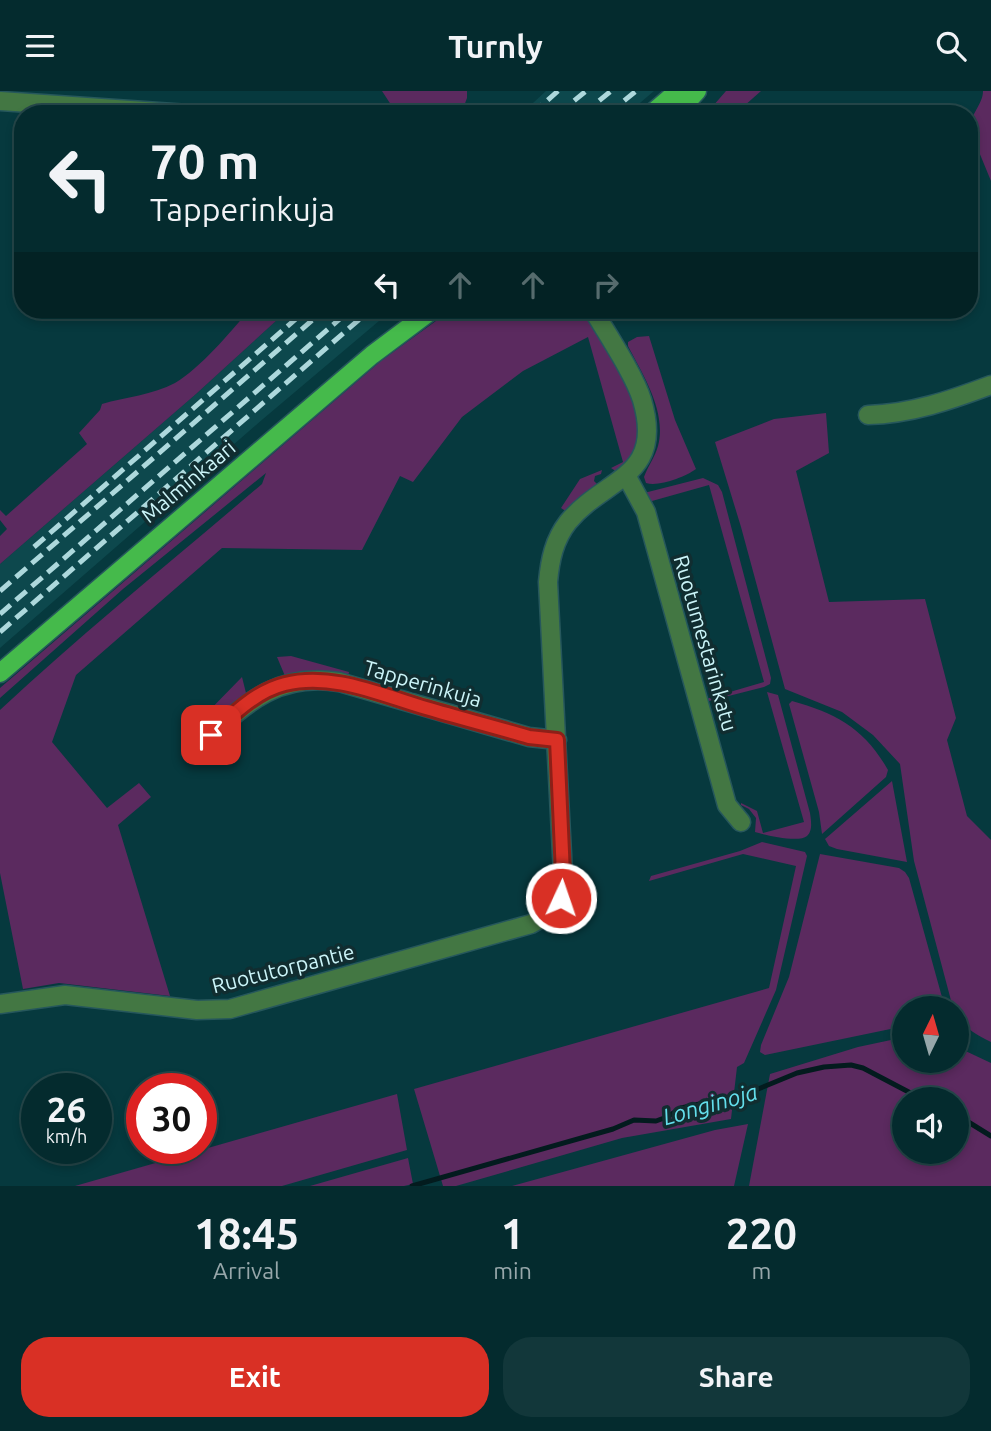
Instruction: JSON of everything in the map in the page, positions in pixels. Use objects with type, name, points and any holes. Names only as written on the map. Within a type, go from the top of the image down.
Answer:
[{"type":"main road","points":[[662,105],[678,91]]},
{"type":"main road","points":[[684,105],[697,91]]},
{"type":"main road","name":"Malminkaari","points":[[0,673],[414,319]]},
{"type":"main road","name":"Malminkaari","points":[[407,326],[418,319]]},
{"type":"street","points":[[0,101],[28,105]]},
{"type":"street","points":[[557,740],[548,582],[553,549],[569,520],[626,475],[645,450],[647,429],[641,397],[598,319]]},
{"type":"street","points":[[868,415],[892,415],[929,406],[991,384]]},
{"type":"street","name":"Ruotumestarinkatu","points":[[626,475],[646,512],[727,805],[741,822]]},
{"type":"street","name":"Tapperinkuja","points":[[208,738],[256,697],[271,689],[298,681],[322,680],[529,737],[557,740]]},
{"type":"street","name":"Ruotutorpantie","points":[[0,1004],[65,995],[197,1010],[230,1009],[531,924],[551,913],[561,898],[563,874],[557,740]]},
{"type":"shaded area","points":[[382,91],[467,91],[464,105],[391,105]]},
{"type":"shaded area","points":[[546,91],[654,91],[638,105],[531,105]]},
{"type":"shaded area","points":[[726,91],[761,91],[745,105],[714,105]]},
{"type":"shaded area","points":[[983,91],[991,91],[991,181],[978,149],[978,107]]},
{"type":"shaded area","points":[[241,319],[278,319],[0,564],[0,536],[7,529],[0,520],[0,510],[6,516],[87,444],[79,433],[100,410],[102,404],[148,393],[175,383],[185,377]]},
{"type":"shaded area","points":[[278,319],[381,319],[0,648],[0,564]]},
{"type":"shaded area","points":[[439,319],[590,319],[630,393],[640,427],[638,446],[617,472],[611,468],[623,462],[588,337],[523,371],[462,417],[413,482],[400,476],[362,550],[222,548],[76,675],[52,742],[107,808],[139,783],[151,797],[118,825],[170,996],[59,983],[23,989],[0,873],[0,710],[262,484],[266,473],[123,589],[0,698],[0,688],[381,361]]},
{"type":"shaded area","points":[[649,336],[675,420],[696,469],[672,481],[658,484],[646,483],[644,477],[658,446],[659,420],[652,394],[628,346],[628,342],[637,337]]},
{"type":"shaded area","points":[[826,413],[829,453],[796,471],[829,602],[925,599],[956,718],[947,740],[967,816],[991,840],[991,1042],[970,1030],[970,996],[950,996],[914,861],[900,764],[873,735],[842,712],[785,689],[715,442],[774,419]]},
{"type":"shaded area","points":[[602,470],[601,474],[595,476],[594,481],[598,485],[567,512],[561,508],[580,479]]},
{"type":"shaded area","points":[[703,478],[718,485],[722,492],[771,678],[770,684],[764,687],[709,701],[706,699],[764,682],[709,485],[652,501],[653,506],[644,493]]},
{"type":"shaded area","points":[[291,656],[349,672],[348,677],[285,676],[277,657]]},
{"type":"shaded area","points":[[242,677],[247,697],[220,717],[203,722],[200,720]]},
{"type":"shaded area","points":[[767,692],[778,695],[810,813],[810,831],[803,838],[782,838],[755,832],[756,818],[749,809],[741,805],[757,811],[763,833],[804,822]]},
{"type":"shaded area","points":[[792,701],[836,717],[848,725],[869,744],[888,770],[886,777],[822,834],[819,812],[789,704]]},
{"type":"shaded area","points":[[892,781],[907,862],[829,846],[825,839]]},
{"type":"shaded area","points":[[762,842],[805,852],[807,856],[776,990],[744,1063],[737,1067],[731,1119],[622,1138],[456,1186],[443,1186],[414,1089],[769,988],[796,866],[743,854],[649,881],[651,876],[740,851]]},
{"type":"shaded area","points":[[820,854],[899,868],[905,872],[909,878],[942,996],[892,996],[892,1029],[765,1055],[760,1052],[761,1045],[789,977]]},
{"type":"shaded area","points":[[892,1040],[892,1073],[970,1073],[970,1053],[991,1063],[991,1186],[749,1186],[770,1074],[858,1047]]},
{"type":"shaded area","points":[[397,1094],[407,1150],[282,1186],[75,1186],[152,1164],[217,1164],[217,1145]]},
{"type":"shaded area","points":[[748,1124],[734,1186],[512,1186],[715,1130]]},
{"type":"shaded area","points":[[408,1158],[413,1184],[310,1186]]},
{"type":"waterway","name":"Longinoja","points":[[412,1186],[613,1129],[634,1120],[656,1121],[681,1108],[746,1094],[797,1073],[824,1067],[851,1065],[863,1068],[899,1087]]},
{"type":"waterway","name":"Longinoja","points":[[969,1122],[991,1136]]},
{"type":"railway","points":[[542,105],[558,91]]},
{"type":"railway","points":[[569,105],[586,91]]},
{"type":"railway","points":[[594,105],[611,91]]},
{"type":"railway","points":[[619,105],[636,91]]},
{"type":"railway","points":[[34,547],[296,319]]},
{"type":"railway","points":[[0,591],[314,319]]},
{"type":"railway","points":[[0,614],[340,319]]},
{"type":"railway","points":[[0,632],[360,319]]},
{"type":"route","points":[[211,735],[256,697],[271,689],[298,681],[322,680],[529,737],[557,740],[563,874],[561,898]]}]
